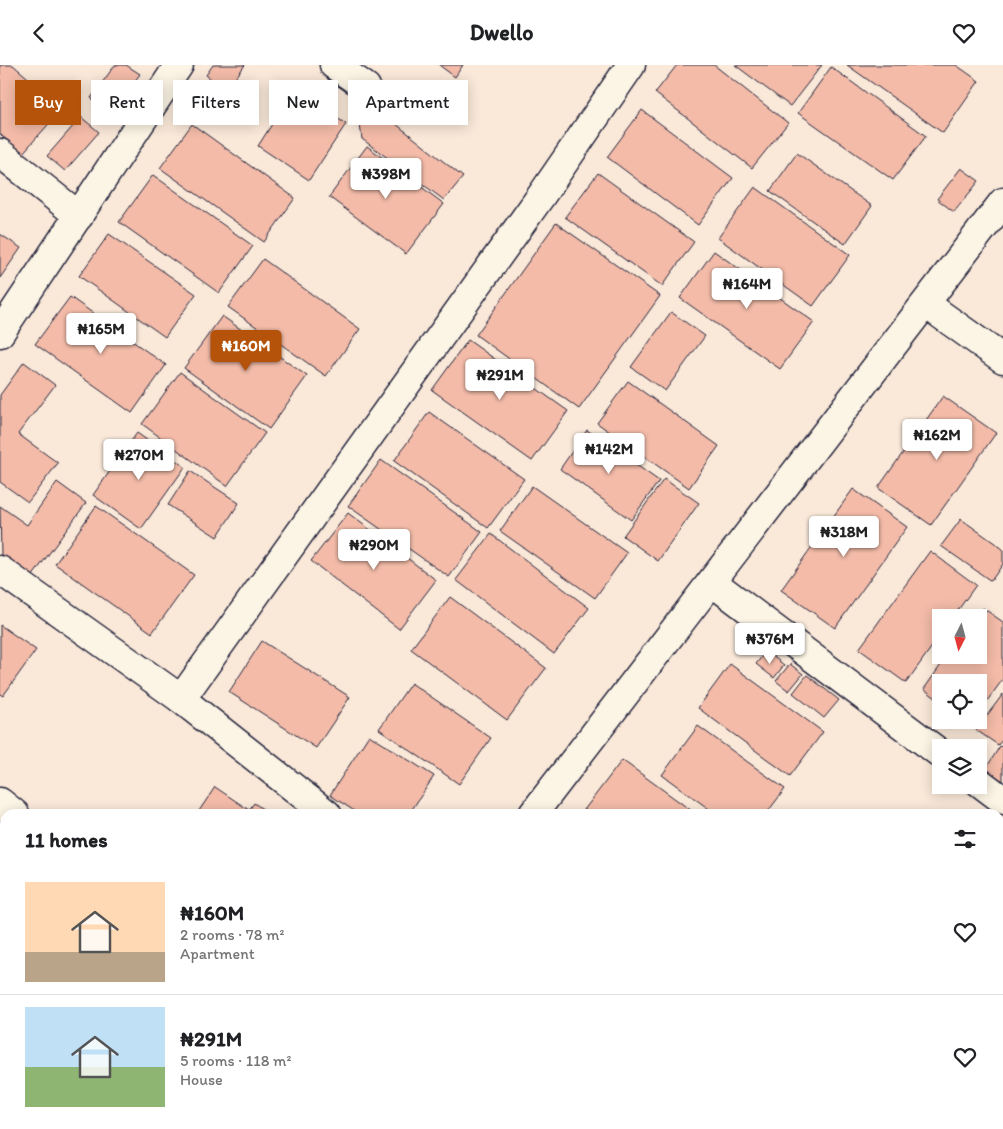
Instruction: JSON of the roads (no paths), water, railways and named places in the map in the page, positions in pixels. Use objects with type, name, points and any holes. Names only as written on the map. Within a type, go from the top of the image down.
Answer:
[{"type":"street","points":[[0,333],[179,65]]},
{"type":"street","points":[[334,65],[356,80]]},
{"type":"street","points":[[181,699],[541,196],[632,65]]},
{"type":"street","points":[[0,153],[79,216]]},
{"type":"street","points":[[537,809],[1003,202]]},
{"type":"street","points":[[926,304],[1003,359]]},
{"type":"street","points":[[0,570],[181,699],[321,809]]},
{"type":"street","points":[[712,582],[932,747]]},
{"type":"street","points":[[987,788],[1003,800]]}]
